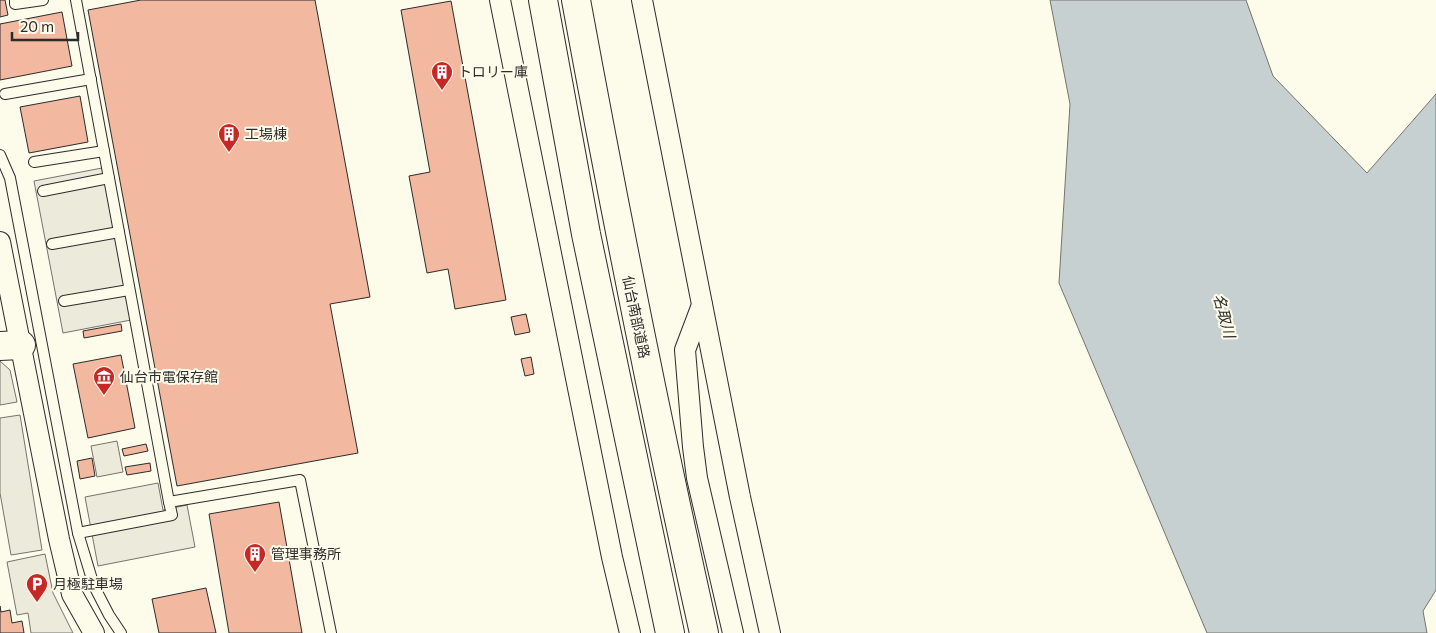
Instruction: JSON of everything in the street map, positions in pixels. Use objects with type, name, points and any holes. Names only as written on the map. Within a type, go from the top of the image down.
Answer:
[{"type":"highway","points":[[543,0],[586,234],[670,633]]},
{"type":"highway","name":"仙台南部道路","points":[[576,0],[613,204],[704,633]]},
{"type":"street","points":[[500,0],[612,556],[630,633]]},
{"type":"street","points":[[642,0],[740,497],[770,633]]},
{"type":"street","points":[[0,242],[10,346],[72,594],[94,633]]},
{"type":"street","points":[[702,304],[685,350],[693,447],[697,478],[733,633]]},
{"type":"lane","points":[[15,0],[15,4],[42,0]]},
{"type":"lane","points":[[76,0],[172,516],[78,533]]},
{"type":"lane","points":[[5,94],[90,78]]},
{"type":"lane","points":[[34,162],[104,151]]},
{"type":"lane","points":[[0,154],[10,178],[78,533],[94,586],[121,633]]},
{"type":"lane","points":[[42,191],[109,178]]},
{"type":"lane","points":[[52,244],[119,232]]},
{"type":"lane","points":[[64,301],[129,290]]},
{"type":"lane","points":[[169,502],[300,480],[331,633]]},
{"type":"shaded area","points":[[102,168],[131,320],[63,333],[34,181]]},
{"type":"shaded area","points":[[0,361],[10,370],[17,402],[0,405]]},
{"type":"shaded area","points":[[20,415],[42,550],[11,555],[0,493],[0,418]]},
{"type":"shaded area","points":[[117,441],[123,472],[97,477],[91,446]]},
{"type":"shaded area","points":[[158,483],[163,510],[187,505],[195,547],[98,566],[85,497]]},
{"type":"shaded area","name":"月極駐車場","points":[[45,554],[53,593],[73,633],[31,633],[28,613],[17,615],[7,562]]},
{"type":"water","name":"名取川","points":[[1050,0],[1246,0],[1273,76],[1367,173],[1436,94],[1436,590],[1423,611],[1427,633],[1207,633],[1059,283],[1070,104]]},
{"type":"building","points":[[0,0],[5,0],[8,15],[0,17]]},
{"type":"building","name":"工場棟","points":[[141,0],[315,0],[370,297],[330,304],[358,453],[177,486],[88,10]]},
{"type":"building","name":"トロリー庫","points":[[451,1],[506,300],[455,309],[448,269],[427,273],[409,176],[430,172],[401,10]]},
{"type":"building","points":[[62,12],[72,66],[0,80],[0,24]]},
{"type":"building","points":[[80,96],[88,142],[29,153],[20,107]]},
{"type":"building","points":[[526,314],[530,332],[515,335],[511,317]]},
{"type":"building","points":[[121,324],[122,331],[84,338],[83,331]]},
{"type":"building","name":"仙台市電保存館","points":[[121,355],[135,428],[88,438],[73,364]]},
{"type":"building","points":[[531,357],[534,374],[525,376],[521,359]]},
{"type":"building","points":[[146,444],[148,451],[124,456],[122,449]]},
{"type":"building","points":[[92,458],[95,476],[80,479],[77,461]]},
{"type":"building","points":[[150,463],[151,471],[127,475],[125,467]]},
{"type":"building","name":"管理事務所","points":[[279,502],[302,633],[229,633],[209,514]]},
{"type":"building","points":[[206,588],[216,633],[159,633],[152,599]]},
{"type":"building","points":[[0,606],[1,612],[10,610],[12,623],[22,621],[24,633],[0,633]]},
{"type":"place","name":"トロリー庫","points":[[442,91]]},
{"type":"place","name":"工場棟","points":[[229,153]]},
{"type":"place","name":"仙台市電保存館","points":[[104,396]]},
{"type":"place","name":"管理事務所","points":[[255,573]]},
{"type":"place","name":"月極駐車場","points":[[37,603]]}]
